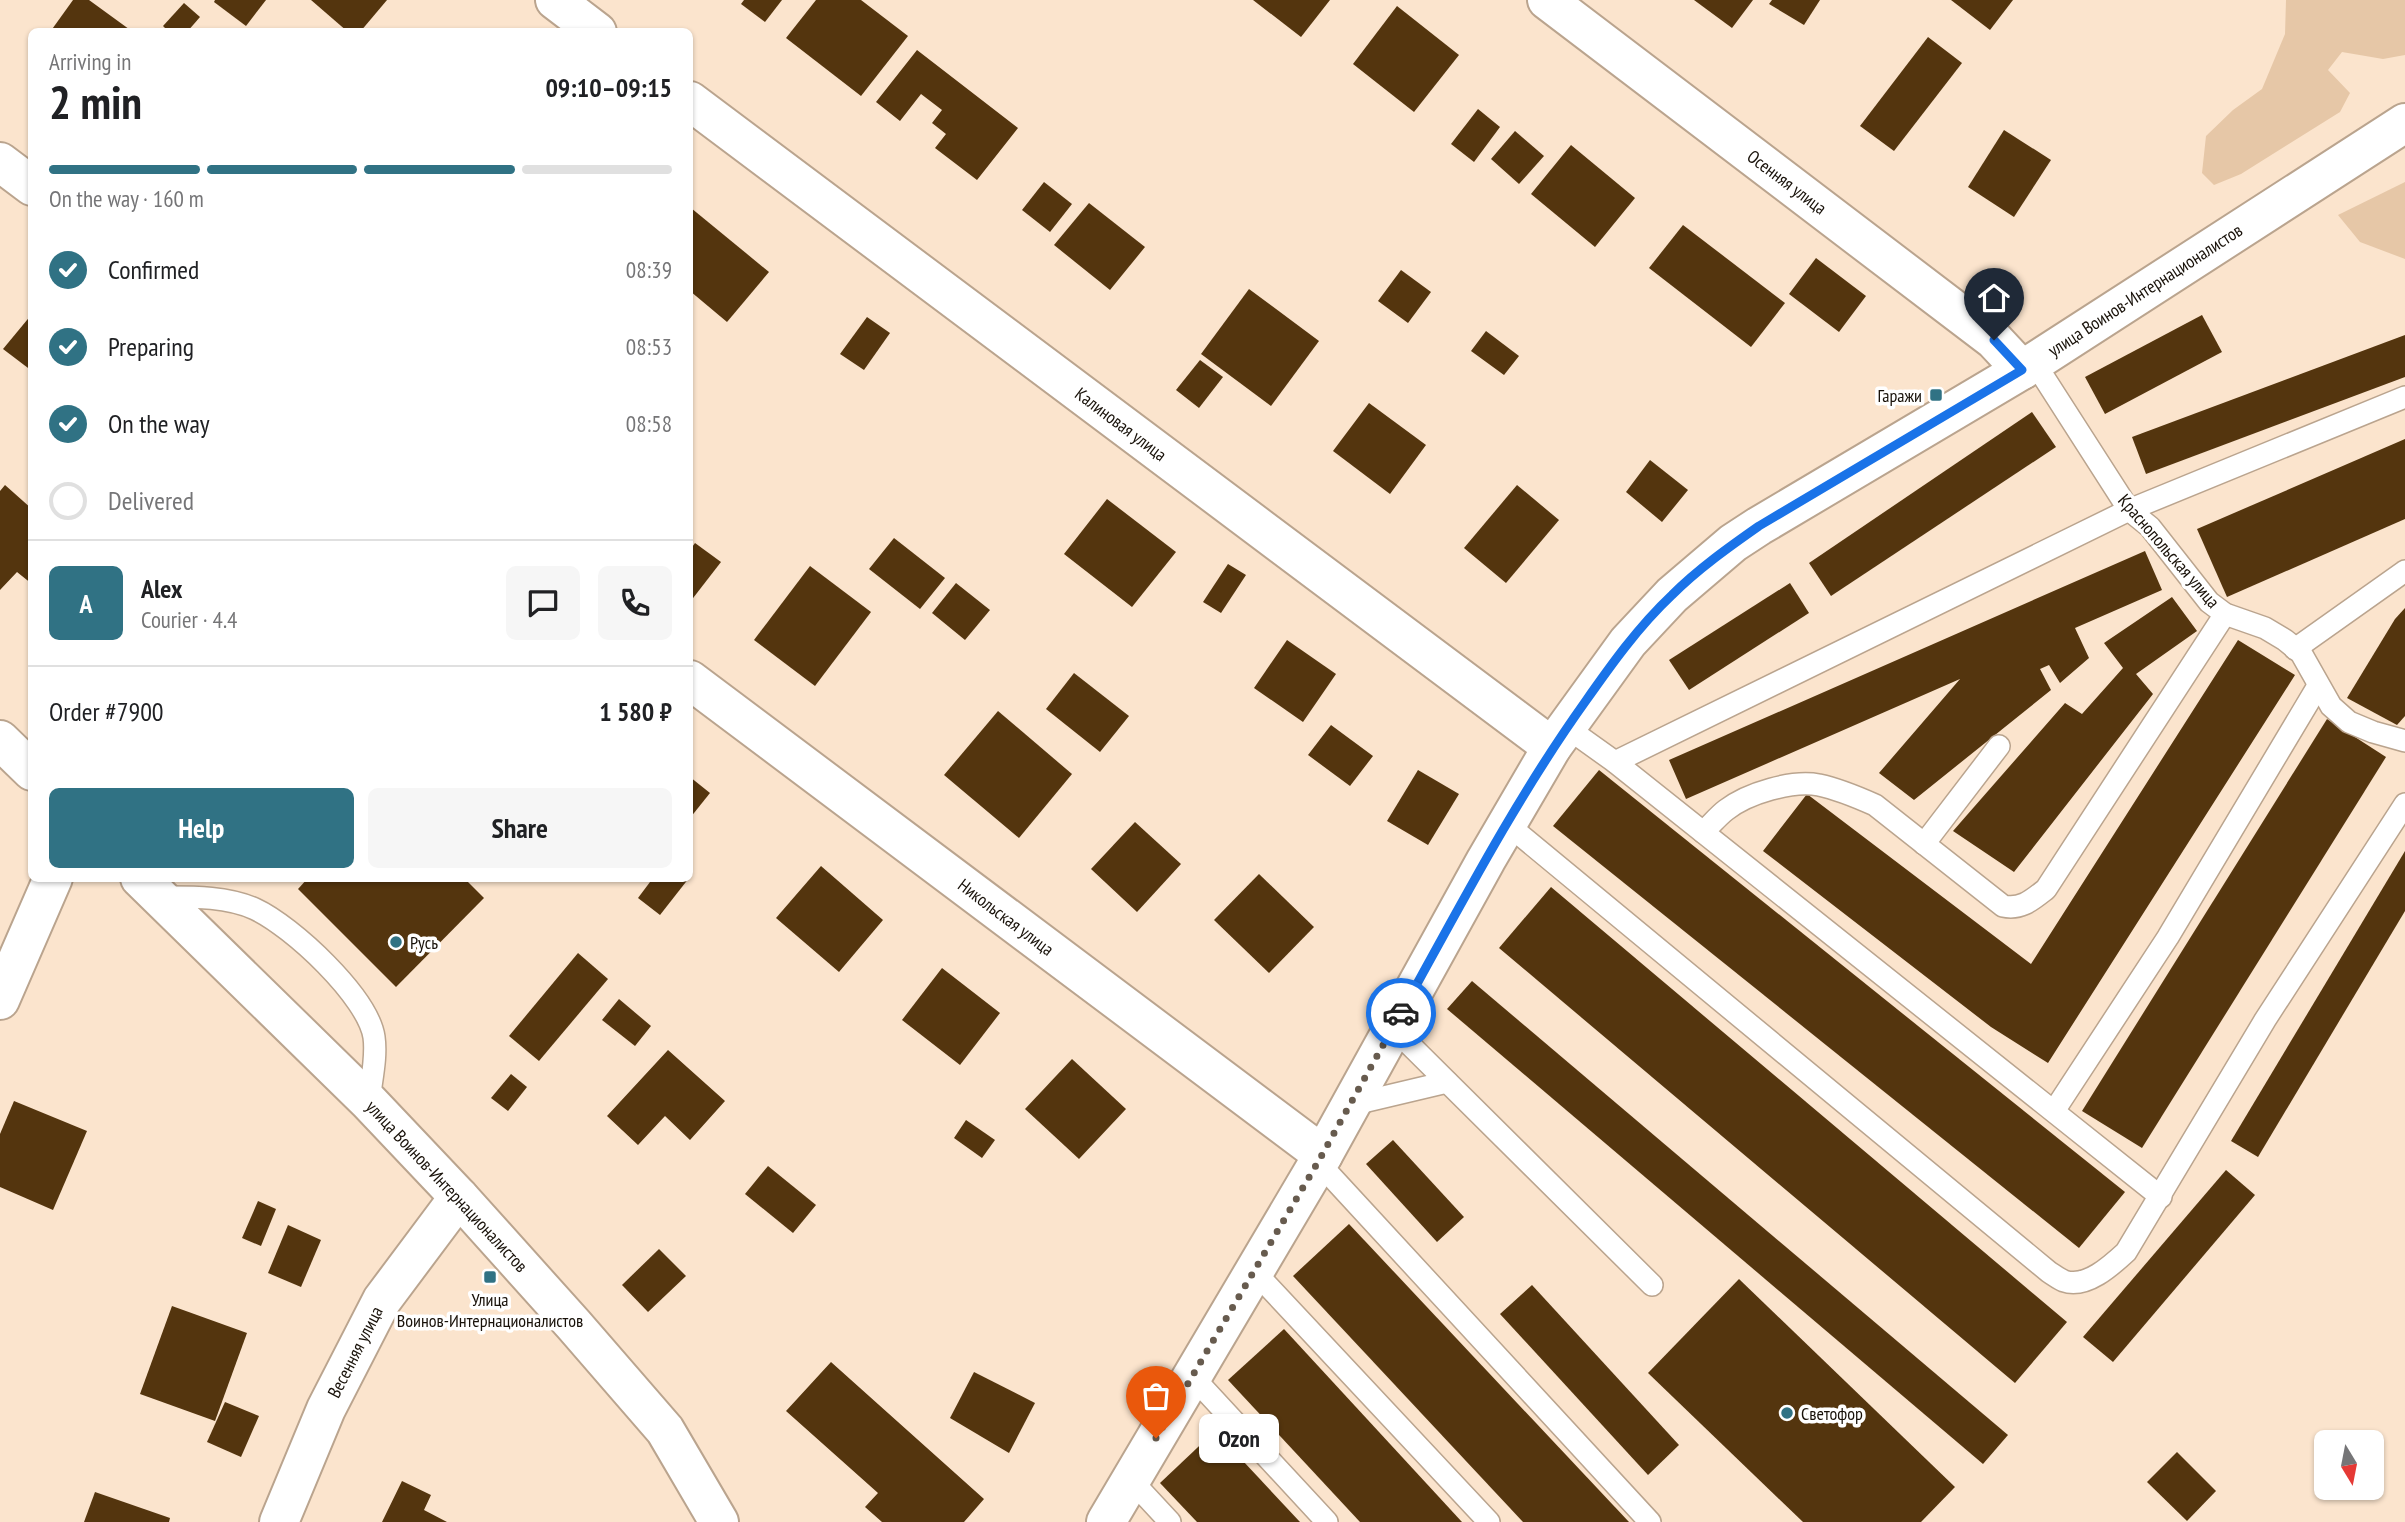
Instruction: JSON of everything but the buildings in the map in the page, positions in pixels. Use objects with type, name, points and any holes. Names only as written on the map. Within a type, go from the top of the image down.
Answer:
[{"type":"street","points":[[555,0],[592,28]]},
{"type":"street","name":"Осенняя улица","points":[[1547,0],[2028,366]]},
{"type":"street","name":"Калиновая улица","points":[[693,103],[1559,737]]},
{"type":"street","name":"улица Воинов-Интернационалистов","points":[[1106,1522],[1320,1159],[1507,824],[1559,737],[1628,642],[1672,595],[1733,543],[2028,366],[2405,123]]},
{"type":"street","points":[[0,162],[28,183]]},
{"type":"street","name":"Никольская улица","points":[[693,682],[1320,1159]]},
{"type":"street","points":[[0,740],[28,767]]},
{"type":"street","points":[[0,1000],[51,882]]},
{"type":"street","name":"улица Воинов-Интернационалистов","points":[[149,888],[369,1102],[459,1197],[665,1430],[719,1522]]},
{"type":"street","name":"Весенняя улица","points":[[279,1522],[326,1409],[382,1300],[459,1197]]},
{"type":"lane","name":"Краснопольская улица","points":[[2028,366],[2129,510],[2150,527],[2209,602],[2225,614],[2265,628],[2301,653],[2331,706],[2349,722],[2405,741]]},
{"type":"lane","points":[[1615,762],[2129,510],[2405,397]]},
{"type":"lane","points":[[2295,649],[2405,571]]},
{"type":"lane","points":[[1703,832],[1728,808],[1761,792],[1793,784],[1818,785],[1875,806],[2003,906],[2014,909],[2046,890],[2225,614]]},
{"type":"lane","points":[[2054,1111],[2168,937],[2318,686]]},
{"type":"lane","points":[[1559,737],[1615,762],[2161,1197]]},
{"type":"lane","points":[[1924,844],[1999,746]]},
{"type":"lane","points":[[1507,824],[2049,1272],[2066,1282],[2078,1282],[2111,1266],[2126,1252],[2265,1020],[2405,804]]},
{"type":"lane","points":[[149,888],[192,897],[226,900],[255,909],[290,931],[353,994],[367,1017],[373,1037],[374,1060],[369,1102]]},
{"type":"lane","points":[[1393,1028],[1652,1285]]},
{"type":"lane","points":[[1350,1105],[1447,1082]]},
{"type":"lane","points":[[1320,1159],[1650,1522]]},
{"type":"lane","points":[[1254,1271],[1489,1522]]},
{"type":"lane","points":[[1192,1376],[1327,1522]]},
{"type":"lane","points":[[1131,1480],[1170,1522]]},
{"type":"shaded area","points":[[2286,0],[2405,0],[2405,55],[2383,59],[2342,52],[2328,70],[2350,93],[2340,112],[2241,174],[2214,185],[2202,173],[2206,136],[2233,110],[2262,89],[2285,34]]},
{"type":"shaded area","points":[[2405,182],[2405,259],[2360,242],[2338,215]]},
{"type":"way so far","points":[[1156,1438],[1318,1162],[1401,1013]]},
{"type":"place","name":"Гаражи","points":[[1936,395]]},
{"type":"place","name":"Русь","points":[[396,942]]},
{"type":"place","name":"Улица Воинов-Интернационалистов","points":[[490,1277]]},
{"type":"place","name":"Светофор","points":[[1787,1413]]},
{"type":"place","name":"Ozon","points":[[1156,1438]]},
{"type":"route","points":[[1401,1013],[1552,747],[1628,642],[1672,595],[1733,543],[2022,370],[1994,340]]}]
